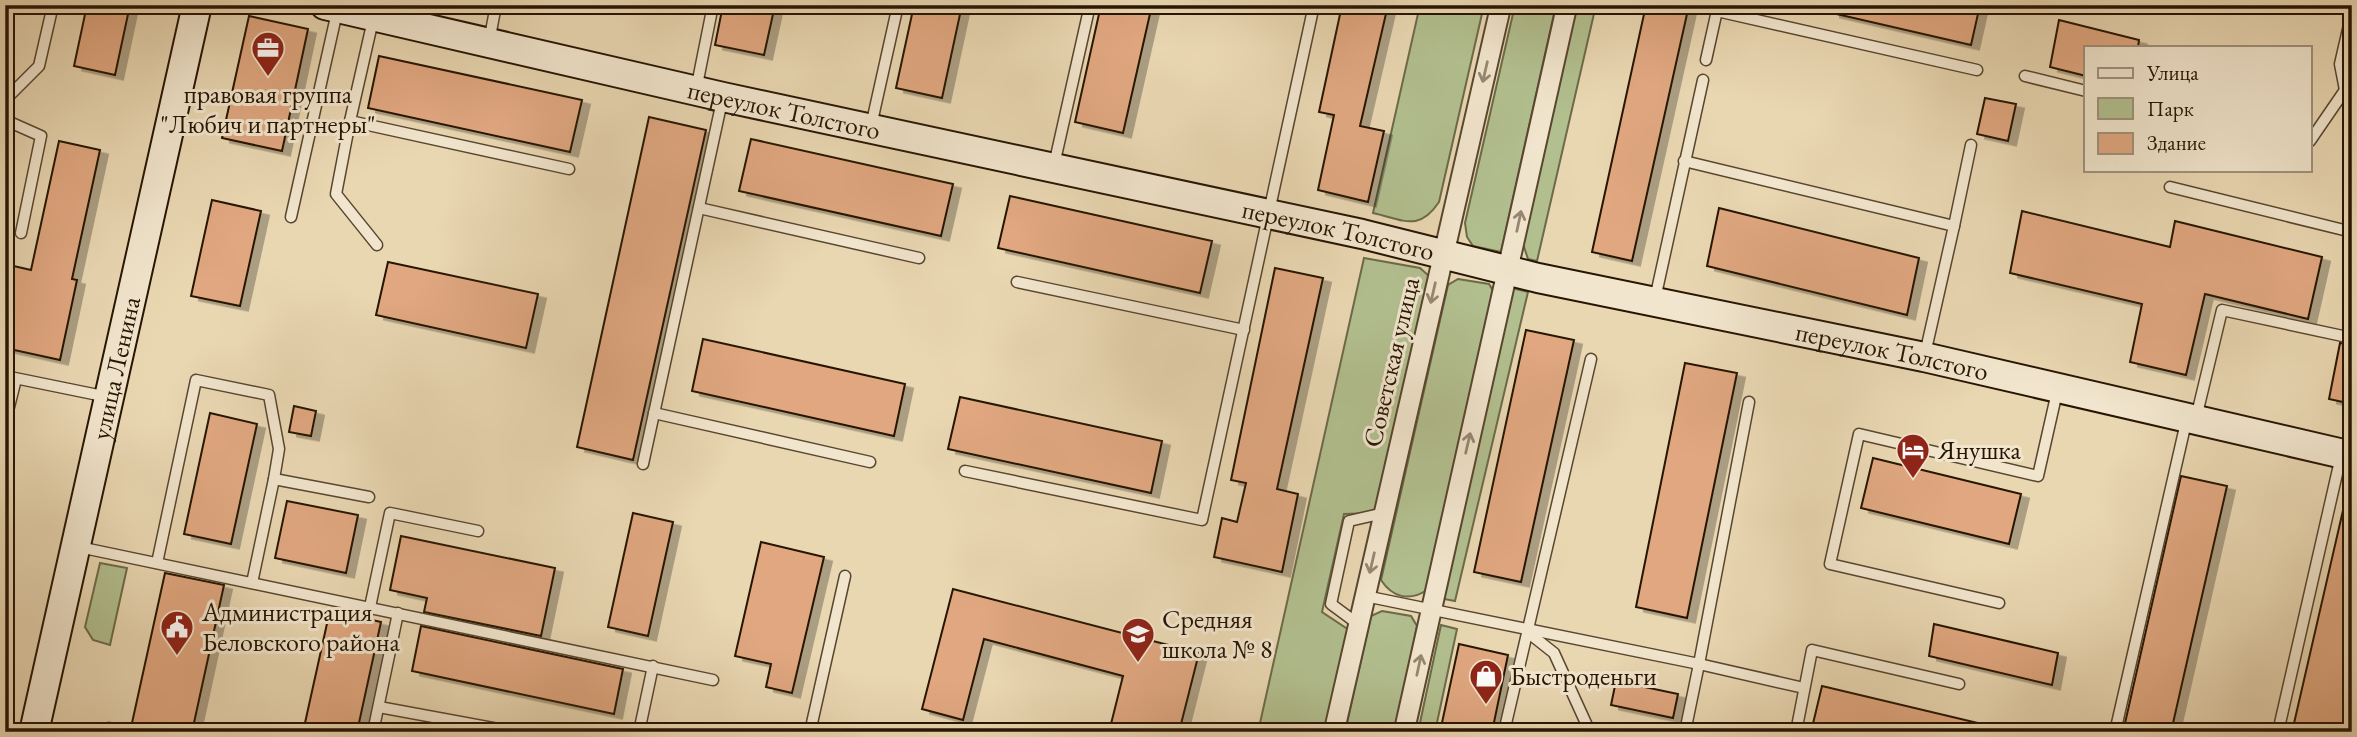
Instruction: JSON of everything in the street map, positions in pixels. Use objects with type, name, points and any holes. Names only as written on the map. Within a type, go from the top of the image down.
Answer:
[{"type":"street","name":"улица Ленина","points":[[34,732],[197,5]]},
{"type":"street","name":"Советская улица","points":[[1334,732],[1501,5]]},
{"type":"street","points":[[1405,732],[1430,610],[1567,5]]},
{"type":"street","name":"переулок Толстого","points":[[331,7],[373,16],[424,16],[488,43],[696,91],[1054,166],[1509,268],[1538,278],[1924,357],[2347,455]]},
{"type":"lane","points":[[5,100],[39,66],[53,5]]},
{"type":"lane","points":[[488,43],[496,5]]},
{"type":"lane","points":[[696,91],[713,5]]},
{"type":"lane","points":[[871,127],[898,5]]},
{"type":"lane","points":[[1054,166],[1090,5]]},
{"type":"lane","points":[[965,471],[1202,520],[1314,5]]},
{"type":"lane","points":[[291,217],[331,7]]},
{"type":"lane","points":[[1706,60],[1717,8],[1977,70]]},
{"type":"lane","points":[[2312,138],[2348,91],[2340,64],[2352,12]]},
{"type":"lane","points":[[373,16],[336,194],[377,245]]},
{"type":"lane","points":[[2025,76],[2084,91]]},
{"type":"lane","points":[[1655,302],[1703,80]]},
{"type":"lane","points":[[643,464],[723,97]]},
{"type":"lane","points":[[5,120],[41,136],[21,233]]},
{"type":"lane","points":[[351,121],[569,169]]},
{"type":"lane","points":[[1924,357],[1971,145]]},
{"type":"lane","points":[[1684,161],[1954,226]]},
{"type":"lane","points":[[2170,187],[2352,232]]},
{"type":"lane","points":[[699,208],[919,258]]},
{"type":"lane","points":[[1017,282],[1244,330]]},
{"type":"lane","points":[[2115,732],[2191,419],[2222,310],[2352,338]]},
{"type":"lane","points":[[1504,732],[1591,359]]},
{"type":"lane","points":[[5,423],[10,377],[108,397]]},
{"type":"lane","points":[[157,563],[196,380],[269,395],[279,449],[252,583]]},
{"type":"lane","points":[[1999,603],[1830,564],[1859,434],[2038,476],[2058,388]]},
{"type":"lane","points":[[1685,732],[1749,402]]},
{"type":"lane","points":[[654,413],[870,462]]},
{"type":"lane","points":[[2278,732],[2347,455]]},
{"type":"lane","points":[[274,479],[369,497]]},
{"type":"lane","points":[[370,607],[390,513],[478,531]]},
{"type":"lane","points":[[1359,624],[1331,604],[1349,521],[1384,513]]},
{"type":"lane","points":[[75,546],[713,680]]},
{"type":"lane","points":[[810,732],[845,576]]},
{"type":"lane","points":[[1365,596],[1804,688]]},
{"type":"lane","points":[[373,732],[398,613]]},
{"type":"lane","points":[[1527,631],[1554,653],[1590,732]]},
{"type":"lane","points":[[1796,732],[1812,650],[1959,684]]},
{"type":"lane","points":[[639,732],[653,666]]},
{"type":"lane","points":[[379,706],[509,731]]},
{"type":"green space","points":[[1420,5],[1484,5],[1439,202],[1418,221],[1402,221],[1373,213]]},
{"type":"green space","points":[[1515,5],[1556,5],[1501,252],[1473,246],[1467,237],[1465,223]]},
{"type":"green space","points":[[1575,5],[1596,5],[1537,261],[1528,259],[1522,241]]},
{"type":"green space","points":[[1364,258],[1420,268],[1429,276],[1376,513],[1344,514],[1322,612],[1349,630],[1327,732],[1258,732]]},
{"type":"green space","points":[[1458,279],[1489,284],[1495,294],[1427,590],[1414,596],[1401,596],[1385,586],[1381,580],[1448,285]]},
{"type":"green space","points":[[1512,288],[1528,292],[1455,601],[1439,598]]},
{"type":"green space","points":[[100,563],[127,568],[110,645],[93,640],[85,627]]},
{"type":"green space","points":[[1382,611],[1411,616],[1417,626],[1395,732],[1345,732],[1371,616]]},
{"type":"green space","points":[[1441,625],[1457,629],[1435,732],[1418,732]]},
{"type":"building","points":[[87,5],[130,5],[115,75],[74,66]]},
{"type":"building","points":[[723,5],[775,5],[764,55],[715,45]]},
{"type":"building","points":[[914,5],[962,5],[942,98],[896,88]]},
{"type":"building","points":[[1101,5],[1152,5],[1123,133],[1075,122]]},
{"type":"building","points":[[1342,5],[1388,5],[1360,126],[1384,131],[1368,202],[1318,190],[1334,115],[1319,112]]},
{"type":"building","points":[[1646,5],[1689,5],[1632,261],[1592,252]]},
{"type":"building","points":[[1832,5],[1980,5],[1971,45],[1832,13]]},
{"type":"building","points":[[249,16],[308,29],[282,151],[222,138]]},
{"type":"building","points":[[2059,20],[2139,40],[2138,46],[2084,46],[2084,76],[2050,67]]},
{"type":"building","points":[[379,56],[582,100],[570,152],[368,108]]},
{"type":"building","points":[[1985,98],[2016,104],[2008,141],[1977,134]]},
{"type":"building","points":[[649,117],[706,130],[633,460],[577,447]]},
{"type":"building","points":[[751,139],[953,184],[941,236],[739,191]]},
{"type":"building","points":[[59,141],[100,150],[72,279],[77,280],[60,360],[5,348],[5,264],[31,270]]},
{"type":"building","points":[[1010,196],[1212,241],[1200,293],[998,248]]},
{"type":"building","points":[[212,200],[261,211],[240,306],[191,296]]},
{"type":"building","points":[[1719,208],[1919,258],[1907,315],[1707,266]]},
{"type":"building","points":[[2022,211],[2170,247],[2175,221],[2322,257],[2308,319],[2205,294],[2186,375],[2130,362],[2142,304],[2010,273]]},
{"type":"building","points":[[388,262],[538,294],[526,348],[376,315]]},
{"type":"building","points":[[1275,268],[1323,278],[1277,489],[1298,494],[1282,572],[1214,557],[1222,518],[1237,522],[1246,483],[1231,480]]},
{"type":"building","points":[[1526,330],[1574,340],[1521,582],[1474,572]]},
{"type":"building","points":[[703,339],[905,384],[894,436],[692,391]]},
{"type":"building","points":[[2340,343],[2352,345],[2352,404],[2329,399]]},
{"type":"building","points":[[1685,363],[1737,373],[1687,618],[1636,607]]},
{"type":"building","points":[[960,397],[1162,441],[1151,493],[948,449]]},
{"type":"building","points":[[294,406],[316,411],[311,436],[289,432]]},
{"type":"building","points":[[210,413],[257,424],[231,544],[184,534]]},
{"type":"building","points":[[1873,458],[2021,494],[2009,544],[1861,508]]},
{"type":"building","points":[[2181,476],[2227,486],[2171,732],[2123,732]]},
{"type":"building","points":[[287,501],[358,515],[346,573],[275,558]]},
{"type":"building","points":[[2344,506],[2352,507],[2352,689],[2342,732],[2292,732]]},
{"type":"building","points":[[633,513],[673,522],[648,636],[608,627]]},
{"type":"building","points":[[401,536],[555,568],[541,636],[424,612],[427,598],[390,590]]},
{"type":"building","points":[[761,542],[824,557],[792,693],[766,687],[771,664],[735,656]]},
{"type":"building","name":"Администрация Беловского района","points":[[165,573],[224,585],[192,732],[130,732]]},
{"type":"building","name":"Средняя школа № 8","points":[[953,589],[1199,653],[1179,732],[1109,732],[1123,676],[984,639],[963,720],[922,709]]},
{"type":"building","points":[[330,610],[381,622],[357,732],[303,732]]},
{"type":"building","points":[[1934,624],[2058,653],[2052,685],[1929,656]]},
{"type":"building","points":[[421,626],[623,669],[614,714],[412,671]]},
{"type":"building","points":[[1459,644],[1508,655],[1492,732],[1440,732]]},
{"type":"building","points":[[1616,681],[1678,694],[1673,718],[1611,705]]},
{"type":"building","points":[[1822,686],[1982,724],[1981,732],[1811,732]]},
{"type":"place","name":"правовая группа \"Любич и партнеры\"","points":[[268,78]]},
{"type":"place","name":"Янушка","points":[[1913,480]]},
{"type":"place","name":"Администрация Беловского района","points":[[177,657]]},
{"type":"place","name":"Средняя школа № 8","points":[[1138,664]]},
{"type":"place","name":"Быстроденьги","points":[[1486,706]]}]
